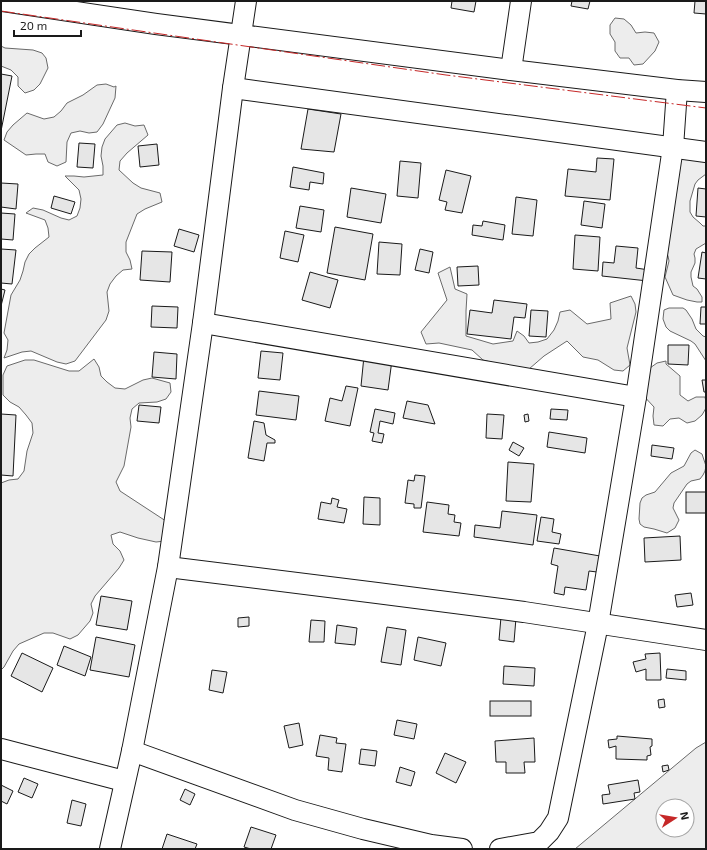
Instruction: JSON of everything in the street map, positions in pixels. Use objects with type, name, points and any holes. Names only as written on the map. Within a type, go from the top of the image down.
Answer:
[{"type":"street","points":[[3,1],[156,24],[511,70],[677,90],[706,92]]},
{"type":"street","points":[[110,849],[124,781],[132,751],[168,567],[203,323],[233,88],[246,1]]},
{"type":"street","points":[[511,70],[521,1]]},
{"type":"street","points":[[233,88],[706,152]]},
{"type":"street","points":[[500,849],[539,842],[549,832],[558,818],[598,624],[636,397],[673,147],[677,90]]},
{"type":"street","points":[[203,323],[636,397]]},
{"type":"street","points":[[168,567],[524,612],[706,640]]},
{"type":"street","points":[[1,749],[124,781]]},
{"type":"street","points":[[132,751],[295,810],[363,829],[423,843],[462,849]]},
{"type":"shaded area","points":[[615,18],[624,19],[631,25],[636,33],[654,33],[659,42],[655,51],[643,64],[634,65],[629,58],[620,58],[615,51],[615,42],[610,34],[610,25]]},
{"type":"shaded area","points":[[1,46],[5,48],[33,50],[42,53],[46,58],[48,68],[40,84],[34,90],[25,93],[18,86],[18,77],[11,70],[1,66]]},
{"type":"shaded area","points":[[106,84],[114,87],[116,86],[115,98],[103,124],[97,132],[89,133],[80,131],[71,133],[67,142],[66,162],[57,166],[48,162],[45,154],[26,155],[4,140],[7,132],[27,113],[44,119],[54,117],[67,103],[83,95],[97,85]]},
{"type":"shaded area","points":[[125,123],[135,126],[144,125],[148,135],[120,161],[119,170],[141,188],[160,193],[162,202],[137,214],[126,242],[126,252],[132,269],[123,270],[110,284],[107,292],[109,311],[106,320],[75,361],[66,364],[57,362],[31,351],[22,352],[4,358],[8,340],[4,333],[11,295],[20,280],[29,254],[49,237],[45,220],[26,213],[33,208],[43,210],[69,220],[77,216],[81,199],[79,190],[65,176],[84,177],[103,175],[101,156],[105,139],[117,125]]},
{"type":"shaded area","points":[[706,151],[706,174],[695,184],[690,201],[690,212],[693,217],[703,226],[706,226],[706,243],[696,249],[694,254],[695,263],[691,272],[693,286],[702,297],[702,302],[697,302],[673,295],[665,277],[669,261],[665,251],[681,158]]},
{"type":"shaded area","points":[[450,267],[455,289],[467,294],[466,336],[493,344],[513,341],[517,331],[524,336],[529,343],[547,339],[554,330],[560,312],[570,310],[587,324],[611,319],[610,303],[631,296],[635,304],[636,312],[627,348],[630,365],[623,371],[614,370],[598,360],[583,357],[567,341],[544,356],[529,369],[502,365],[483,360],[472,350],[439,343],[426,344],[421,332],[447,300],[438,273]]},
{"type":"shaded area","points":[[669,308],[683,308],[686,310],[696,329],[706,337],[706,361],[695,344],[670,331],[666,327],[663,319],[664,310]]},
{"type":"shaded area","points":[[94,359],[99,367],[101,376],[115,388],[125,389],[143,380],[152,378],[170,383],[171,392],[166,399],[157,402],[139,403],[132,409],[130,418],[131,427],[124,466],[116,482],[120,491],[175,527],[165,541],[156,542],[120,532],[111,535],[113,544],[120,551],[124,560],[95,596],[91,604],[93,613],[90,621],[78,635],[70,639],[53,633],[44,633],[19,644],[1,670],[1,483],[18,479],[24,471],[27,451],[33,433],[32,423],[26,415],[19,407],[10,402],[3,395],[3,375],[7,366],[25,360],[34,360],[69,371],[79,371]]},
{"type":"shaded area","points":[[666,361],[666,364],[680,376],[680,395],[688,401],[696,397],[705,397],[706,408],[702,415],[695,421],[687,423],[679,418],[670,419],[663,426],[654,425],[654,407],[641,393],[645,376],[650,368],[657,363]]},
{"type":"shaded area","points":[[695,450],[702,454],[706,466],[705,471],[700,479],[691,481],[687,484],[674,503],[673,508],[679,520],[675,528],[667,533],[644,527],[640,524],[639,519],[640,503],[642,498],[655,492],[671,473],[684,466],[691,453]]},
{"type":"shaded area","points":[[706,742],[706,849],[575,849],[696,748]]},
{"type":"building","points":[[452,1],[476,1],[474,12],[451,8]]},
{"type":"building","points":[[572,1],[590,1],[588,9],[571,6]]},
{"type":"building","points":[[695,1],[706,1],[706,14],[694,13]]},
{"type":"building","points":[[1,74],[12,76],[1,131]]},
{"type":"building","points":[[308,109],[341,114],[334,152],[301,149]]},
{"type":"building","points":[[79,143],[95,144],[93,168],[77,167]]},
{"type":"building","points":[[157,144],[159,165],[140,167],[138,146]]},
{"type":"building","points":[[597,158],[614,159],[610,200],[565,196],[568,169],[596,172]]},
{"type":"building","points":[[400,161],[421,163],[418,198],[397,196]]},
{"type":"building","points":[[293,167],[324,173],[323,184],[310,182],[309,190],[290,187]]},
{"type":"building","points":[[446,170],[471,176],[462,213],[445,210],[447,202],[439,200]]},
{"type":"building","points":[[1,183],[18,184],[16,209],[1,207]]},
{"type":"building","points":[[351,188],[386,194],[381,223],[347,217]]},
{"type":"building","points":[[698,188],[706,189],[706,217],[696,216]]},
{"type":"building","points":[[54,196],[75,202],[71,214],[51,208]]},
{"type":"building","points":[[516,197],[537,200],[533,236],[512,234]]},
{"type":"building","points":[[584,201],[605,204],[602,228],[581,225]]},
{"type":"building","points":[[300,206],[324,210],[321,232],[296,228]]},
{"type":"building","points":[[1,213],[15,214],[13,240],[1,239]]},
{"type":"building","points":[[483,221],[505,225],[503,240],[472,235],[473,225],[482,226]]},
{"type":"building","points":[[335,227],[373,234],[365,280],[327,273]]},
{"type":"building","points":[[179,229],[199,235],[194,252],[174,246]]},
{"type":"building","points":[[285,231],[304,235],[298,262],[280,258]]},
{"type":"building","points":[[575,235],[600,237],[598,271],[573,269]]},
{"type":"building","points":[[379,242],[402,244],[400,275],[377,274]]},
{"type":"building","points":[[616,246],[638,248],[636,268],[649,270],[648,281],[602,276],[603,262],[614,263]]},
{"type":"building","points":[[1,249],[16,250],[12,284],[1,283]]},
{"type":"building","points":[[420,249],[433,252],[429,273],[415,270]]},
{"type":"building","points":[[142,251],[172,252],[170,282],[140,280]]},
{"type":"building","points":[[702,252],[706,253],[706,279],[698,278]]},
{"type":"building","points":[[478,266],[479,285],[458,286],[457,267]]},
{"type":"building","points":[[310,272],[338,280],[330,308],[302,300]]},
{"type":"building","points":[[1,289],[5,290],[1,306]]},
{"type":"building","points":[[494,300],[527,304],[525,318],[514,317],[511,339],[467,334],[470,310],[492,313]]},
{"type":"building","points":[[152,306],[178,307],[177,328],[151,327]]},
{"type":"building","points":[[701,307],[706,307],[706,324],[700,324]]},
{"type":"building","points":[[531,310],[548,311],[546,337],[529,336]]},
{"type":"building","points":[[668,345],[689,345],[688,365],[668,364]]},
{"type":"building","points":[[261,351],[283,353],[280,380],[258,378]]},
{"type":"building","points":[[154,352],[177,354],[176,379],[152,377]]},
{"type":"building","points":[[364,356],[392,360],[388,390],[361,386]]},
{"type":"building","points":[[702,380],[706,380],[706,392],[704,392]]},
{"type":"building","points":[[346,386],[358,388],[350,426],[325,421],[330,398],[342,401]]},
{"type":"building","points":[[259,391],[299,396],[296,420],[256,415]]},
{"type":"building","points":[[407,401],[428,405],[435,424],[403,418]]},
{"type":"building","points":[[139,405],[161,407],[159,423],[137,421]]},
{"type":"building","points":[[375,409],[395,413],[393,424],[380,421],[378,433],[384,434],[382,443],[372,441],[374,433],[370,432]]},
{"type":"building","points":[[551,409],[568,410],[567,420],[550,419]]},
{"type":"building","points":[[1,414],[16,415],[13,476],[1,475]]},
{"type":"building","points":[[487,414],[504,415],[502,439],[486,438]]},
{"type":"building","points":[[528,414],[529,421],[525,422],[524,415]]},
{"type":"building","points":[[254,421],[264,423],[266,435],[275,440],[275,443],[267,443],[264,461],[248,458]]},
{"type":"building","points":[[549,432],[587,438],[585,453],[547,447]]},
{"type":"building","points":[[513,442],[524,448],[519,456],[509,450]]},
{"type":"building","points":[[652,445],[674,448],[672,459],[651,456]]},
{"type":"building","points":[[508,462],[534,464],[531,502],[506,501]]},
{"type":"building","points":[[415,475],[425,476],[421,508],[414,508],[414,504],[405,503],[408,480],[414,481]]},
{"type":"building","points":[[686,492],[706,492],[706,513],[686,513]]},
{"type":"building","points":[[364,497],[380,498],[380,525],[363,524]]},
{"type":"building","points":[[332,498],[339,500],[337,507],[347,509],[344,523],[318,519],[321,502],[331,504]]},
{"type":"building","points":[[427,502],[449,505],[448,514],[455,515],[454,522],[461,523],[459,536],[423,532]]},
{"type":"building","points":[[502,511],[537,515],[533,545],[474,537],[475,525],[500,528]]},
{"type":"building","points":[[541,517],[554,519],[552,532],[561,534],[559,544],[537,541]]},
{"type":"building","points":[[680,536],[681,560],[645,562],[644,538]]},
{"type":"building","points":[[554,548],[600,556],[597,572],[589,571],[586,590],[565,587],[564,595],[554,593],[558,566],[551,564]]},
{"type":"building","points":[[691,593],[693,605],[677,607],[675,595]]},
{"type":"building","points":[[101,596],[132,601],[127,630],[96,625]]},
{"type":"building","points":[[249,617],[249,626],[238,627],[238,618]]},
{"type":"building","points":[[501,617],[516,618],[514,642],[499,640]]},
{"type":"building","points":[[311,620],[325,621],[324,642],[309,642]]},
{"type":"building","points":[[337,625],[357,628],[355,645],[335,643]]},
{"type":"building","points":[[387,627],[406,630],[401,665],[381,662]]},
{"type":"building","points":[[96,637],[135,645],[129,677],[90,670]]},
{"type":"building","points":[[418,637],[446,643],[441,666],[414,660]]},
{"type":"building","points":[[64,646],[91,657],[85,676],[57,665]]},
{"type":"building","points":[[22,653],[53,668],[42,692],[11,676]]},
{"type":"building","points":[[660,653],[661,680],[646,680],[646,669],[636,672],[633,662],[646,659],[645,654]]},
{"type":"building","points":[[504,666],[535,668],[534,686],[503,684]]},
{"type":"building","points":[[667,669],[686,671],[686,680],[666,678]]},
{"type":"building","points":[[212,670],[227,672],[223,693],[209,690]]},
{"type":"building","points":[[664,699],[665,707],[659,708],[658,700]]},
{"type":"building","points":[[490,701],[531,701],[531,716],[490,716]]},
{"type":"building","points":[[397,720],[417,724],[414,739],[394,735]]},
{"type":"building","points":[[299,723],[303,745],[289,748],[284,726]]},
{"type":"building","points":[[320,735],[337,738],[336,743],[346,744],[342,772],[328,770],[329,758],[316,756]]},
{"type":"building","points":[[617,736],[652,739],[652,746],[650,747],[651,755],[647,756],[647,760],[616,759],[616,746],[609,748],[608,740],[617,739]]},
{"type":"building","points":[[534,738],[535,762],[524,762],[525,773],[506,773],[506,762],[496,762],[495,741]]},
{"type":"building","points":[[361,749],[377,751],[375,766],[359,764]]},
{"type":"building","points":[[445,753],[466,762],[456,783],[436,773]]},
{"type":"building","points":[[668,765],[669,770],[663,772],[662,766]]},
{"type":"building","points":[[400,767],[415,772],[411,786],[396,782]]},
{"type":"building","points":[[24,778],[38,784],[32,798],[18,792]]},
{"type":"building","points":[[638,780],[640,792],[634,793],[635,799],[603,804],[602,795],[610,794],[608,785]]},
{"type":"building","points":[[1,785],[13,791],[7,804],[1,801]]},
{"type":"building","points":[[185,789],[195,794],[190,805],[180,800]]},
{"type":"building","points":[[72,800],[86,804],[81,826],[67,823]]},
{"type":"building","points":[[251,827],[276,835],[271,849],[251,849],[244,847]]},
{"type":"building","points":[[167,834],[197,844],[195,849],[162,849]]},
{"type":"power","points":[[1,11],[446,75],[706,108]]}]
